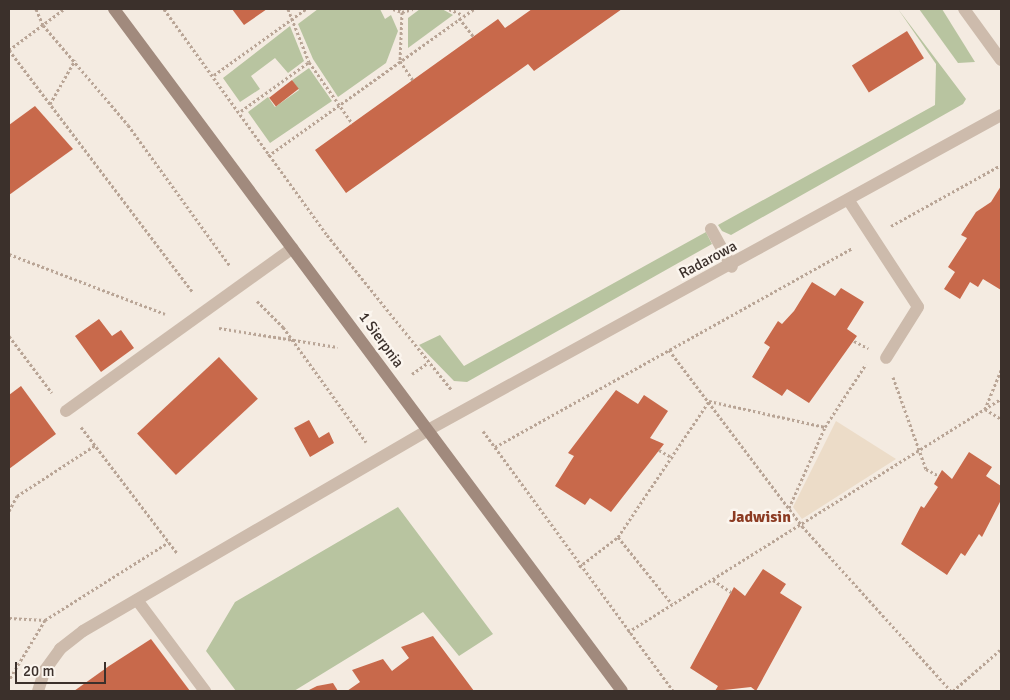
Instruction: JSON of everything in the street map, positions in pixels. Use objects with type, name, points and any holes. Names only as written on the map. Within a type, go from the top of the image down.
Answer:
[{"type":"street","name":"1 Sierpnia","points":[[114,9],[622,691]]},
{"type":"street","points":[[964,9],[1001,60]]},
{"type":"street","name":"Radarowa","points":[[38,691],[45,670],[60,649],[137,600],[428,430],[732,267],[1001,115]]},
{"type":"street","points":[[849,201],[918,307],[886,358]]},
{"type":"street","points":[[711,229],[732,267]]},
{"type":"street","points":[[66,411],[293,248]]},
{"type":"street","points":[[137,600],[205,691]]},
{"type":"path","points":[[36,9],[43,25],[75,60],[242,284],[283,327],[345,419],[371,448]]},
{"type":"path","points":[[64,9],[9,50],[207,309]]},
{"type":"path","points":[[164,9],[241,111],[268,156],[450,389]]},
{"type":"path","points":[[288,9],[309,62],[352,123]]},
{"type":"path","points":[[214,75],[306,9]]},
{"type":"path","points":[[393,9],[402,12],[413,9]]},
{"type":"path","points":[[449,9],[464,15]]},
{"type":"path","points":[[268,156],[474,9]]},
{"type":"path","points":[[402,12],[400,61],[413,80]]},
{"type":"path","points":[[460,18],[474,37]]},
{"type":"path","points":[[50,104],[75,60]]},
{"type":"path","points":[[241,111],[309,62]]},
{"type":"path","points":[[495,447],[1001,165]]},
{"type":"path","points":[[9,336],[66,411],[97,444],[189,569]]},
{"type":"path","points":[[669,350],[802,526],[952,691],[1001,649]]},
{"type":"path","points":[[789,508],[825,427],[875,351],[886,358],[922,449],[926,468],[939,476]]},
{"type":"path","points":[[407,377],[428,363]]},
{"type":"path","points":[[985,410],[1001,370]]},
{"type":"path","points":[[628,632],[802,526],[1001,399]]},
{"type":"path","points":[[709,401],[825,427]]},
{"type":"path","points":[[579,567],[618,537],[709,401]]},
{"type":"path","points":[[985,410],[1001,420]]},
{"type":"path","points":[[483,431],[579,567],[673,691]]},
{"type":"path","points":[[9,511],[17,496],[97,444]]},
{"type":"path","points":[[659,450],[672,458]]},
{"type":"path","points":[[618,537],[672,604]]},
{"type":"path","points":[[9,680],[45,620],[169,542]]},
{"type":"path","points":[[713,580],[731,592]]},
{"type":"path","points":[[9,618],[45,620]]},
{"type":"green space","points":[[318,9],[380,9],[385,19],[391,15],[398,31],[386,63],[338,97],[313,59],[298,24]]},
{"type":"green space","points":[[420,9],[442,9],[453,15],[408,48],[408,18]]},
{"type":"green space","points":[[898,9],[966,99],[963,104],[731,235],[722,231],[718,225],[935,105],[936,64]]},
{"type":"green space","points":[[919,9],[942,9],[975,62],[958,63]]},
{"type":"green space","points":[[290,26],[304,61],[288,73],[275,58],[251,76],[260,89],[240,102],[223,78]]},
{"type":"green space","points":[[309,68],[332,101],[270,143],[248,112],[268,97],[275,107],[299,90],[292,80]]},
{"type":"green space","points":[[706,232],[712,244],[467,382],[454,381],[419,345],[440,335],[464,366]]},
{"type":"green space","points":[[398,507],[493,634],[459,656],[423,612],[294,691],[236,691],[206,651],[235,602]]},
{"type":"shaded area","points":[[836,421],[896,459],[802,519],[793,507]]},
{"type":"building","points":[[232,9],[267,9],[244,25]]},
{"type":"building","points":[[532,9],[622,9],[534,71],[528,64],[346,193],[315,150],[498,19],[505,28]]},
{"type":"building","points":[[907,31],[924,58],[869,93],[852,65]]},
{"type":"building","points":[[292,80],[299,89],[276,107],[269,98]]},
{"type":"building","points":[[35,106],[73,149],[9,195],[9,125]]},
{"type":"building","points":[[1001,186],[1001,290],[983,279],[978,287],[970,282],[960,299],[944,289],[955,272],[948,267],[967,238],[961,235],[976,212],[991,202]]},
{"type":"building","points":[[812,282],[835,296],[841,288],[864,302],[847,329],[857,336],[809,403],[787,389],[782,396],[752,377],[770,347],[764,343],[778,321],[782,324],[794,311]]},
{"type":"building","points":[[99,319],[112,336],[121,330],[134,348],[101,372],[75,336]]},
{"type":"building","points":[[219,357],[258,399],[176,475],[137,433]]},
{"type":"building","points":[[21,386],[56,434],[9,469],[9,395]]},
{"type":"building","points":[[616,390],[638,404],[644,395],[668,411],[650,438],[664,444],[611,512],[590,498],[585,505],[555,486],[574,456],[568,453]]},
{"type":"building","points":[[309,420],[319,438],[329,432],[334,443],[310,457],[294,428]]},
{"type":"building","points":[[969,452],[992,467],[986,476],[1001,486],[1001,500],[982,537],[979,534],[965,556],[961,553],[947,575],[901,544],[921,506],[924,508],[938,487],[934,484],[942,470],[952,479]]},
{"type":"building","points":[[763,569],[786,584],[780,593],[802,607],[756,691],[751,687],[715,691],[718,686],[690,668],[734,587],[745,596]]},
{"type":"building","points":[[433,636],[474,691],[347,691],[360,682],[352,670],[383,659],[392,671],[409,658],[401,647]]},
{"type":"building","points":[[151,639],[190,691],[74,691],[109,666]]},
{"type":"building","points":[[333,683],[338,691],[307,691],[317,686]]},
{"type":"district","name":"Jadwisin","points":[[760,517]]}]
